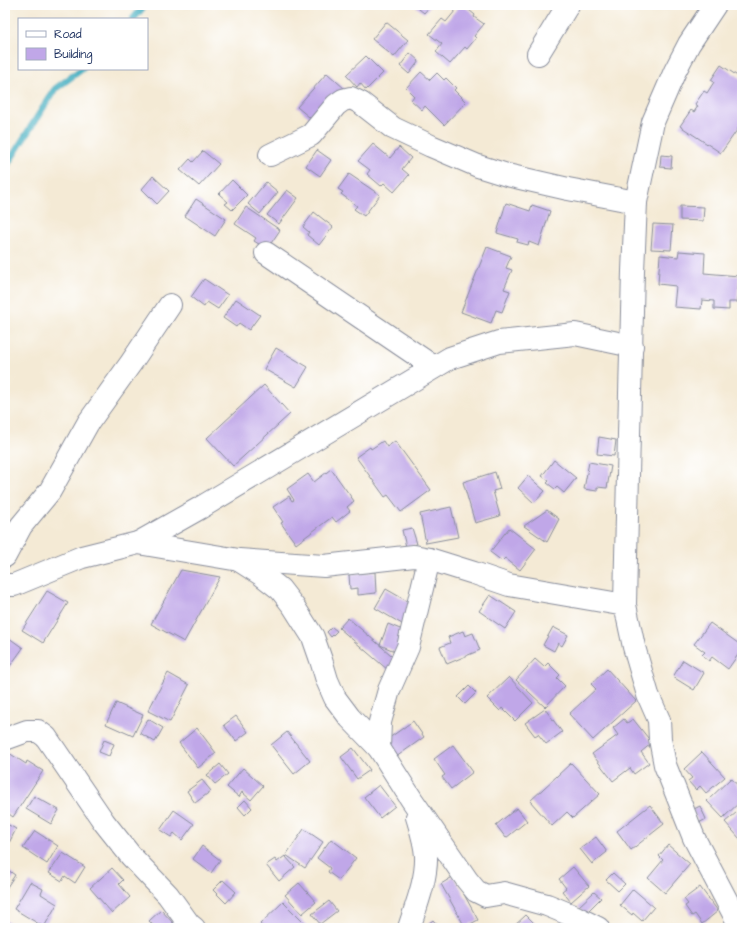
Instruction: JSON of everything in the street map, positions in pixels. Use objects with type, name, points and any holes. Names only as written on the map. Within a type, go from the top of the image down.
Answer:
[{"type":"street","points":[[538,54],[568,5]]},
{"type":"street","points":[[715,5],[689,44],[675,71],[653,122],[636,202],[633,271],[626,605],[634,647],[648,695],[659,720],[664,766],[694,838],[741,928]]},
{"type":"street","points":[[270,155],[311,135],[339,102],[351,98],[361,103],[393,128],[478,166],[560,188],[636,202]]},
{"type":"street","points":[[266,253],[434,367]]},
{"type":"street","points":[[5,556],[21,526],[50,491],[88,423],[170,305]]},
{"type":"street","points":[[5,585],[14,585],[82,557],[138,543],[214,500],[450,358],[499,342],[575,334],[632,346]]},
{"type":"street","points":[[138,543],[239,560],[324,566],[414,556],[474,572],[509,585],[626,605]]},
{"type":"street","points":[[379,748],[380,722],[389,690],[408,647],[429,559]]},
{"type":"street","points":[[239,560],[280,589],[294,607],[312,637],[335,698],[350,718],[379,748],[412,800],[476,891],[486,896],[504,893],[547,904],[598,928]]},
{"type":"street","points":[[5,739],[27,731],[38,731],[46,737],[104,822],[131,856],[168,895],[189,924],[194,928]]},
{"type":"street","points":[[409,928],[425,875],[426,857],[424,843],[412,800]]},
{"type":"building","points":[[414,5],[431,5],[424,13]]},
{"type":"building","points":[[460,5],[463,5],[475,15],[474,17],[484,24],[474,36],[476,38],[467,49],[465,47],[450,64],[436,52],[442,44],[429,34],[442,19],[446,22]]},
{"type":"building","points":[[386,22],[408,40],[394,57],[372,39]]},
{"type":"building","points":[[410,53],[419,61],[409,74],[400,66]]},
{"type":"building","points":[[366,56],[383,73],[366,90],[360,83],[357,87],[346,75]]},
{"type":"building","points":[[721,65],[742,79],[742,111],[739,116],[742,118],[742,123],[721,153],[680,126],[691,110],[694,112],[698,106],[695,104],[704,91],[707,93],[714,82],[711,80]]},
{"type":"building","points":[[421,72],[430,80],[437,73],[444,80],[446,78],[456,88],[454,90],[466,102],[444,125],[425,106],[422,110],[411,100],[414,96],[406,88]]},
{"type":"building","points":[[327,73],[345,89],[315,122],[297,107]]},
{"type":"building","points":[[373,144],[390,158],[399,147],[411,158],[402,169],[409,175],[394,192],[384,183],[381,186],[367,174],[370,170],[358,161]]},
{"type":"building","points":[[317,150],[331,160],[320,176],[306,166]]},
{"type":"building","points":[[203,151],[219,164],[199,186],[180,170],[190,159],[193,162]]},
{"type":"building","points":[[661,155],[672,156],[671,168],[660,167]]},
{"type":"building","points":[[349,174],[380,195],[364,216],[354,209],[357,206],[341,194],[343,192],[338,189]]},
{"type":"building","points":[[153,176],[169,191],[157,204],[142,189]]},
{"type":"building","points":[[232,180],[247,195],[232,210],[225,204],[228,202],[219,194]]},
{"type":"building","points":[[266,182],[278,192],[260,214],[248,204]]},
{"type":"building","points":[[287,190],[298,198],[279,224],[267,215]]},
{"type":"building","points":[[196,199],[226,219],[215,236],[185,216]]},
{"type":"building","points":[[506,203],[530,211],[532,205],[550,211],[539,246],[529,242],[528,245],[517,242],[518,239],[497,233]]},
{"type":"building","points":[[680,206],[704,207],[703,221],[680,220]]},
{"type":"building","points":[[246,207],[280,230],[267,249],[254,241],[256,238],[235,224]]},
{"type":"building","points":[[314,212],[333,227],[319,245],[307,235],[309,232],[303,227]]},
{"type":"building","points":[[653,224],[673,225],[671,250],[651,249]]},
{"type":"building","points":[[487,247],[511,256],[506,268],[512,270],[504,289],[510,291],[502,312],[496,310],[491,323],[461,312]]},
{"type":"building","points":[[679,251],[705,253],[704,273],[739,276],[737,302],[729,302],[729,310],[714,309],[714,301],[702,300],[701,309],[674,307],[676,286],[658,284],[660,255],[678,257]]},
{"type":"building","points":[[204,279],[228,295],[218,309],[207,302],[204,307],[191,297]]},
{"type":"building","points":[[236,299],[260,315],[249,330],[239,323],[236,327],[223,318]]},
{"type":"building","points":[[276,348],[308,367],[296,387],[264,369]]},
{"type":"building","points":[[264,385],[290,414],[233,466],[207,438]]},
{"type":"building","points":[[599,437],[616,440],[614,456],[597,454]]},
{"type":"building","points":[[383,441],[387,447],[395,441],[431,490],[401,512],[388,495],[385,497],[356,457],[370,447],[371,449]]},
{"type":"building","points":[[554,460],[576,478],[564,493],[557,487],[555,489],[547,483],[549,481],[542,476]]},
{"type":"building","points":[[589,462],[611,466],[607,488],[597,487],[597,491],[584,489]]},
{"type":"building","points":[[331,469],[354,501],[347,507],[350,511],[336,522],[332,517],[296,544],[281,523],[283,522],[273,507],[289,496],[292,501],[294,500],[287,489],[308,474],[314,482]]},
{"type":"building","points":[[495,472],[500,489],[493,491],[500,516],[475,523],[463,482]]},
{"type":"building","points":[[528,476],[545,491],[534,503],[518,488]]},
{"type":"building","points":[[451,507],[458,537],[426,543],[420,514]]},
{"type":"building","points":[[547,510],[559,519],[547,542],[524,526]]},
{"type":"building","points":[[412,528],[417,544],[406,547],[402,530]]},
{"type":"building","points":[[509,528],[536,549],[520,570],[505,558],[502,561],[490,552]]},
{"type":"building","points":[[181,570],[220,577],[184,642],[151,624]]},
{"type":"building","points":[[375,572],[376,593],[358,595],[358,588],[350,589],[349,574]]},
{"type":"building","points":[[386,589],[414,605],[402,624],[375,608]]},
{"type":"building","points":[[47,591],[68,603],[43,643],[22,630]]},
{"type":"building","points":[[490,595],[516,612],[505,629],[479,611]]},
{"type":"building","points":[[348,618],[397,660],[388,670],[339,628]]},
{"type":"building","points":[[710,623],[742,646],[742,649],[728,669],[712,657],[709,661],[702,655],[705,652],[694,644]]},
{"type":"building","points":[[388,624],[405,631],[397,652],[380,645]]},
{"type":"building","points":[[332,627],[337,631],[331,637],[327,632]]},
{"type":"building","points":[[553,627],[568,635],[562,646],[558,643],[554,651],[543,645]]},
{"type":"building","points":[[463,631],[465,636],[473,633],[480,650],[447,664],[440,647],[450,643],[448,637]]},
{"type":"building","points":[[5,635],[23,648],[5,673]]},
{"type":"building","points":[[535,659],[544,667],[548,663],[560,675],[557,678],[565,686],[545,707],[516,680]]},
{"type":"building","points":[[683,660],[704,673],[694,690],[673,677]]},
{"type":"building","points":[[607,669],[636,701],[593,740],[569,714],[596,689],[591,684]]},
{"type":"building","points":[[168,673],[189,685],[170,722],[148,711]]},
{"type":"building","points":[[509,677],[533,703],[515,721],[502,708],[500,711],[487,698]]},
{"type":"building","points":[[469,686],[476,693],[465,704],[458,697]]},
{"type":"building","points":[[116,703],[143,715],[133,736],[106,724]]},
{"type":"building","points":[[545,709],[562,732],[546,744],[538,734],[535,736],[525,723]]},
{"type":"building","points":[[236,716],[248,732],[236,741],[224,725]]},
{"type":"building","points":[[148,719],[163,728],[155,742],[140,733]]},
{"type":"building","points":[[624,719],[627,723],[633,719],[652,743],[641,752],[649,763],[634,774],[630,768],[613,781],[592,754],[618,735],[613,728]]},
{"type":"building","points":[[413,721],[424,737],[396,757],[385,741]]},
{"type":"building","points":[[197,728],[216,753],[198,768],[179,743]]},
{"type":"building","points":[[287,732],[310,761],[294,774],[271,745]]},
{"type":"building","points":[[104,740],[114,744],[109,756],[99,752]]},
{"type":"building","points":[[453,745],[473,772],[451,789],[442,777],[445,775],[434,759]]},
{"type":"building","points":[[353,748],[370,770],[357,779],[341,757]]},
{"type":"building","points":[[702,752],[725,777],[706,793],[700,786],[696,790],[688,781],[692,778],[684,769]]},
{"type":"building","points":[[9,753],[26,764],[27,761],[43,771],[13,817],[5,811],[5,758]]},
{"type":"building","points":[[571,763],[600,794],[573,818],[567,812],[552,826],[530,801]]},
{"type":"building","points":[[220,764],[228,774],[215,784],[207,775]]},
{"type":"building","points":[[243,768],[263,786],[251,800],[242,792],[239,797],[227,787]]},
{"type":"building","points":[[731,778],[742,790],[742,800],[723,818],[707,801]]},
{"type":"building","points":[[202,780],[211,791],[195,803],[187,791]]},
{"type":"building","points":[[379,785],[395,806],[380,818],[364,797]]},
{"type":"building","points":[[34,796],[59,810],[51,824],[26,809]]},
{"type":"building","points":[[245,800],[252,808],[245,815],[238,807]]},
{"type":"building","points":[[650,805],[664,824],[631,850],[617,831]]},
{"type":"building","points":[[700,806],[706,819],[699,823],[692,810]]},
{"type":"building","points":[[517,808],[527,821],[506,838],[496,825]]},
{"type":"building","points":[[742,808],[742,837],[740,839],[725,822]]},
{"type":"building","points":[[174,810],[194,824],[182,840],[174,833],[171,837],[160,830]]},
{"type":"building","points":[[5,823],[16,829],[5,851]]},
{"type":"building","points":[[304,829],[323,842],[305,868],[286,855]]},
{"type":"building","points":[[35,831],[58,846],[47,864],[23,848]]},
{"type":"building","points":[[596,837],[607,852],[592,864],[580,849]]},
{"type":"building","points":[[331,839],[356,858],[339,880],[328,872],[330,868],[317,858]]},
{"type":"building","points":[[668,845],[690,864],[665,893],[648,878],[663,860],[659,856]]},
{"type":"building","points":[[202,846],[220,860],[211,873],[193,859]]},
{"type":"building","points":[[63,853],[85,867],[75,883],[65,876],[62,881],[49,873]]},
{"type":"building","points":[[285,856],[295,867],[279,881],[266,865],[275,859],[277,862]]},
{"type":"building","points":[[573,867],[589,886],[571,902],[562,891],[566,888],[559,879]]},
{"type":"building","points":[[5,868],[15,875],[5,890]]},
{"type":"building","points":[[112,868],[123,880],[119,884],[130,897],[112,913],[90,888]]},
{"type":"building","points":[[613,873],[625,884],[618,891],[606,880]]},
{"type":"building","points":[[454,876],[478,920],[465,927],[441,884]]},
{"type":"building","points":[[223,880],[236,892],[226,903],[213,890]]},
{"type":"building","points":[[30,882],[43,889],[41,894],[57,904],[44,927],[14,909]]},
{"type":"building","points":[[299,883],[316,902],[302,914],[285,895]]},
{"type":"building","points":[[700,887],[718,911],[702,924],[695,914],[692,916],[685,906],[688,904],[684,899]]},
{"type":"building","points":[[633,889],[654,907],[642,921],[620,905]]},
{"type":"building","points":[[594,892],[601,898],[585,914],[578,907]]},
{"type":"building","points":[[329,901],[337,911],[320,924],[312,914]]},
{"type":"building","points":[[283,902],[307,926],[306,928],[264,928],[260,924]]},
{"type":"building","points":[[161,910],[175,925],[172,928],[156,928],[149,921]]},
{"type":"building","points":[[526,915],[539,928],[512,928]]},
{"type":"building","points":[[5,920],[17,928],[5,928]]},
{"type":"building","points":[[433,920],[440,928],[423,928]]},
{"type":"waterway","points":[[134,18],[145,5]]},
{"type":"waterway","points":[[5,168],[55,89],[81,70]]}]
